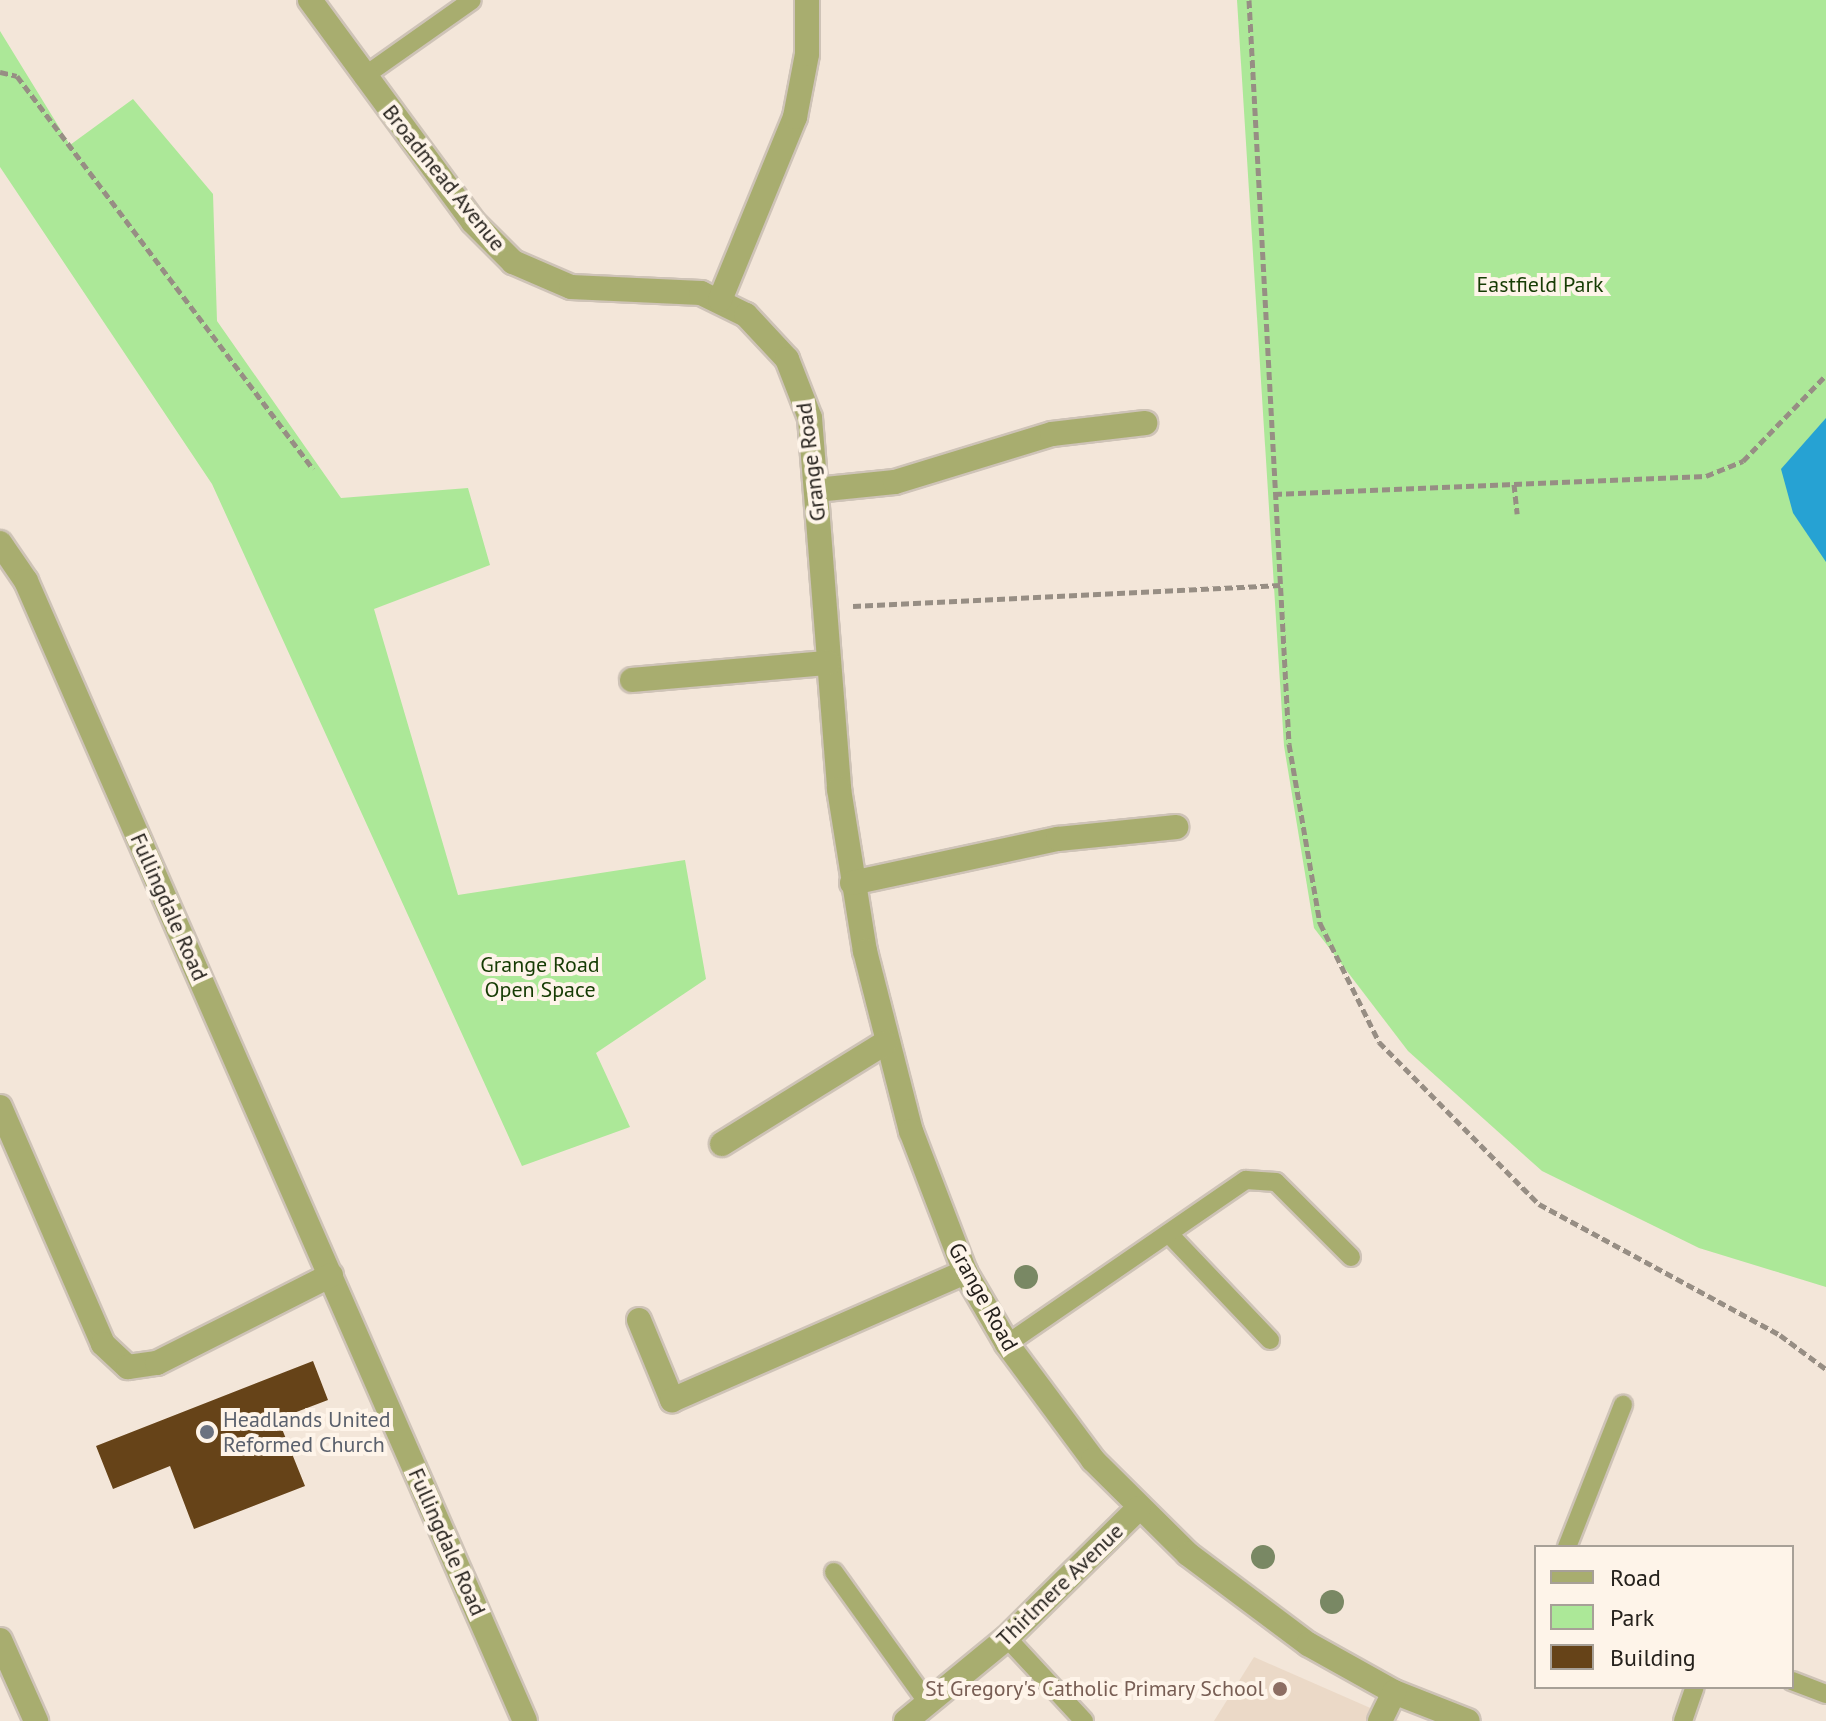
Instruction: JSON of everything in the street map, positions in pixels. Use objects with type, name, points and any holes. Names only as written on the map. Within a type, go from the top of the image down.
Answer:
[{"type":"street","name":"Broadmead Avenue","points":[[310,0],[363,77],[473,222],[513,262],[571,287],[621,288]]},
{"type":"street","points":[[720,300],[795,117],[807,54],[807,0]]},
{"type":"street","name":"Grange Road","points":[[621,288],[677,288],[720,300],[768,336],[802,387],[816,490],[828,663],[852,883],[885,1043],[921,1161],[965,1272],[1007,1344],[1093,1460],[1139,1508],[1236,1595],[1394,1692],[1468,1721]]},
{"type":"street","points":[[816,490],[895,482],[1052,434],[1145,423]]},
{"type":"street","name":"Fullingdale Road","points":[[3,553],[26,581],[525,1721]]},
{"type":"street","points":[[632,680],[828,663]]},
{"type":"street","points":[[852,883],[1058,839],[1176,827]]},
{"type":"street","points":[[722,1144],[885,1043]]},
{"type":"street","points":[[1,1105],[103,1344],[128,1367],[157,1363],[331,1275]]},
{"type":"street","points":[[639,1320],[672,1400],[965,1272]]},
{"type":"street","name":"Thirlmere Avenue","points":[[906,1721],[1007,1638],[1139,1508]]},
{"type":"street","points":[[2,1649],[36,1721]]},
{"type":"street","points":[[1380,1721],[1394,1692]]},
{"type":"lane","points":[[363,77],[472,0]]},
{"type":"lane","points":[[1007,1344],[1170,1235],[1229,1190],[1261,1178],[1291,1193],[1351,1257]]},
{"type":"lane","points":[[1170,1235],[1270,1340]]},
{"type":"lane","points":[[1568,1545],[1623,1405]]},
{"type":"lane","points":[[834,1572],[929,1704]]},
{"type":"lane","points":[[1007,1638],[1084,1721]]},
{"type":"lane","points":[[1794,1682],[1826,1694]]},
{"type":"lane","points":[[1683,1721],[1694,1689]]},
{"type":"path","points":[[1249,0],[1289,744],[1320,923],[1379,1042],[1539,1204],[1780,1335],[1826,1369]]},
{"type":"path","points":[[0,72],[17,76],[313,469]]},
{"type":"path","points":[[1274,494],[1724,471],[1760,446],[1826,375]]},
{"type":"path","points":[[1514,484],[1517,514]]},
{"type":"path","points":[[824,608],[1280,585]]},
{"type":"shaded area","name":"St Gregory's Catholic Primary School","points":[[1254,1657],[1400,1721],[1214,1721]]},
{"type":"green space","name":"Eastfield Park","points":[[1237,0],[1826,0],[1826,1287],[1699,1248],[1542,1171],[1408,1051],[1314,928],[1284,746]]},
{"type":"green space","name":"Grange Road Open Space","points":[[0,31],[70,145],[133,99],[213,194],[217,321],[341,498],[468,488],[490,565],[374,609],[458,895],[685,860],[706,979],[596,1053],[630,1127],[522,1166],[212,484],[0,167]]},
{"type":"water","points":[[1826,418],[1826,562],[1793,513],[1781,469]]},
{"type":"building","name":"Headlands United Reformed Church","points":[[313,1361],[328,1400],[278,1419],[305,1486],[194,1529],[170,1466],[113,1489],[96,1446]]},
{"type":"place","name":"Headlands United Reformed Church","points":[[207,1432]]},
{"type":"place","name":"St Gregory's Catholic Primary School","points":[[1280,1689]]}]
